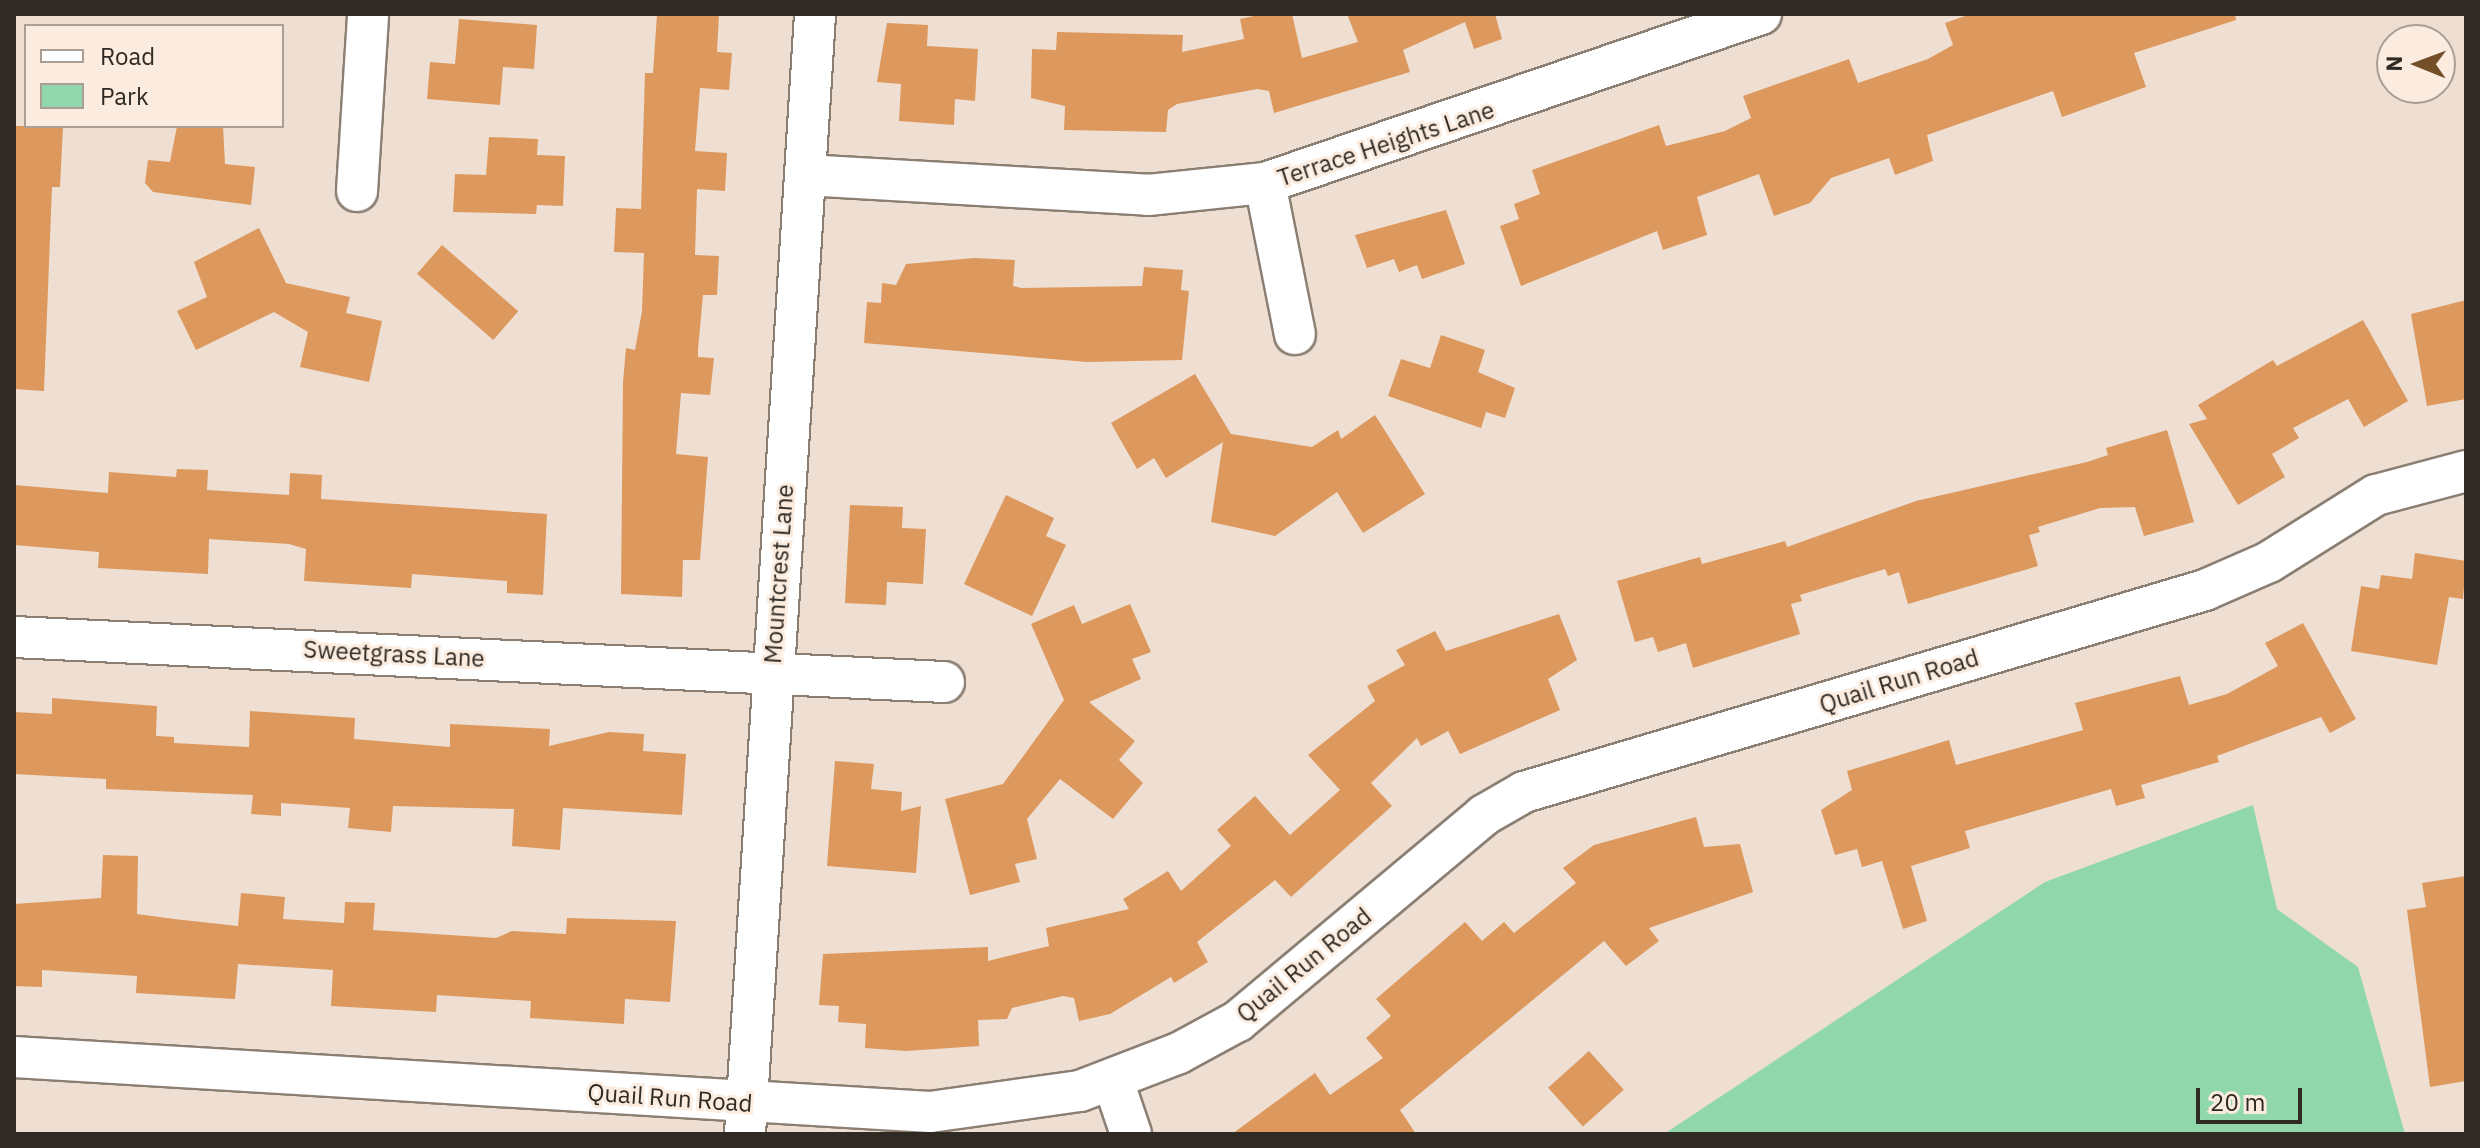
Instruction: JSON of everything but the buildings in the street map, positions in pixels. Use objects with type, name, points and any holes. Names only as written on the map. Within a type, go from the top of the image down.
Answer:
[{"type":"street","points":[[357,191],[368,14]]},
{"type":"street","name":"Mountcrest Lane","points":[[746,1118],[815,14]]},
{"type":"street","name":"Terrace Heights Lane","points":[[805,175],[1148,195],[1265,183],[1761,14]]},
{"type":"street","points":[[1265,183],[1295,334]]},
{"type":"street","name":"Quail Run Road","points":[[14,1057],[746,1118],[1003,1107],[1113,1081],[1238,1021],[1484,815],[1524,792],[2205,590],[2269,562],[2376,495],[2466,471]]},
{"type":"street","name":"Sweetgrass Lane","points":[[14,637],[773,671],[944,682]]},
{"type":"street","points":[[1113,1081],[1131,1134]]},
{"type":"green space","points":[[2253,805],[2277,909],[2358,967],[2405,1134],[1664,1134],[2045,882]]}]
